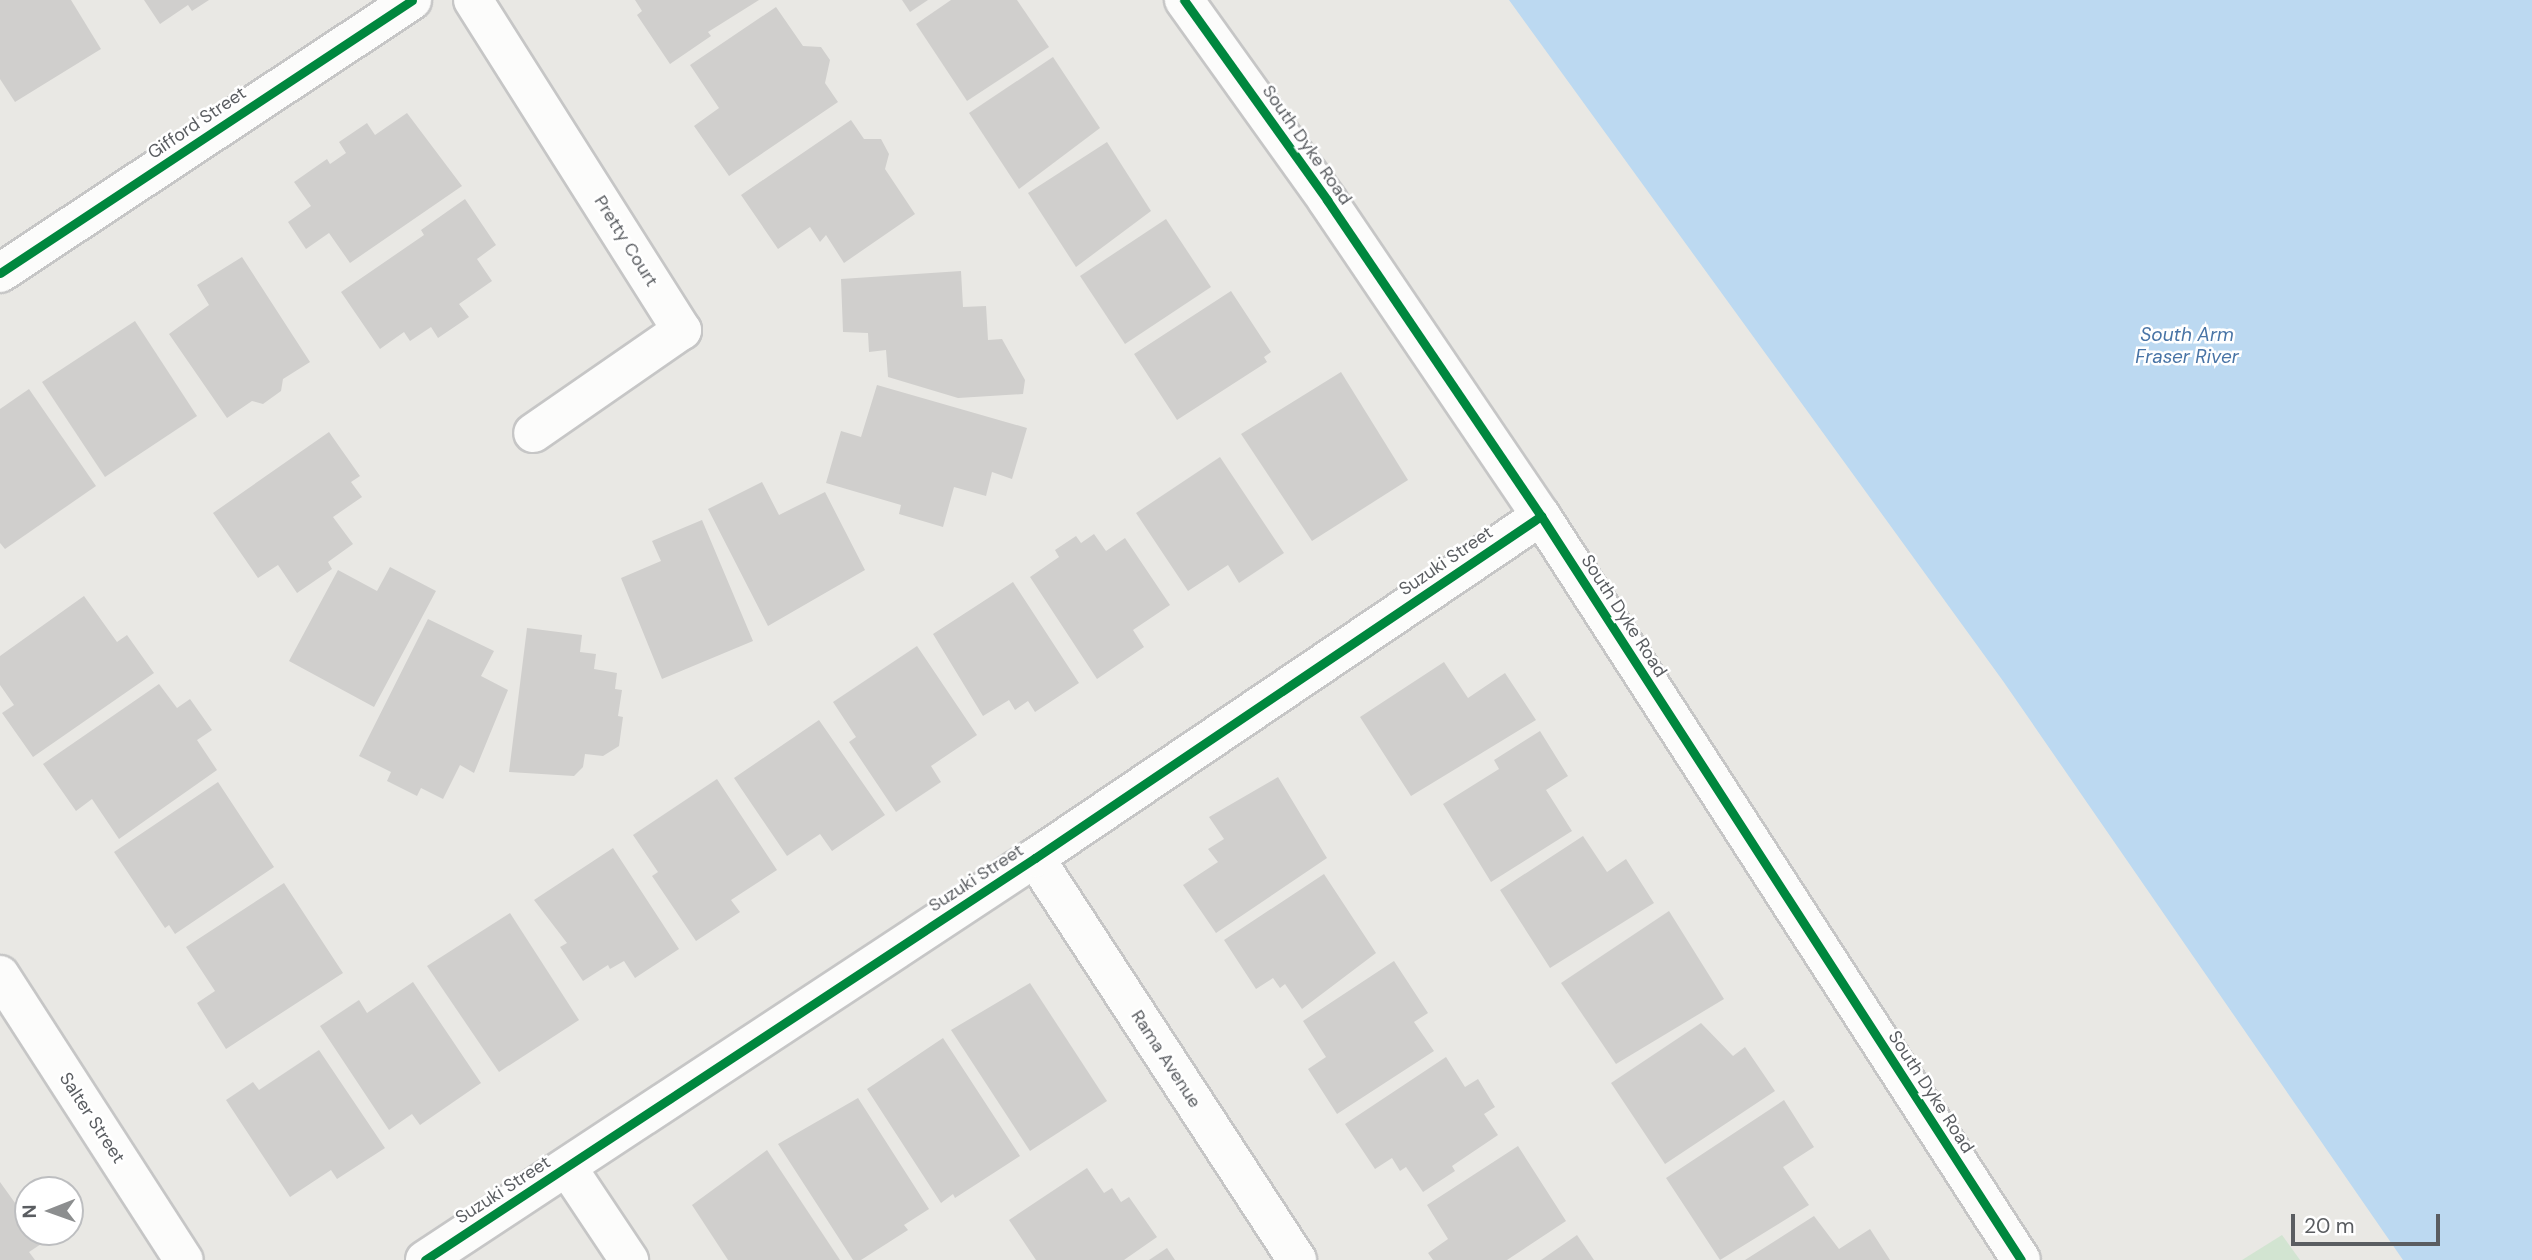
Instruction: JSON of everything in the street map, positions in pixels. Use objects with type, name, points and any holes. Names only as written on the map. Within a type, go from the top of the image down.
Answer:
[{"type":"street","name":"Gifford Street","points":[[0,272],[412,0]]},
{"type":"street","name":"Pretty Court","points":[[473,0],[682,330],[533,433]]},
{"type":"street","name":"South Dyke Road","points":[[1184,0],[1327,200],[1541,516],[2021,1260]]},
{"type":"street","name":"Suzuki Street","points":[[425,1260],[1035,858],[1541,516]]},
{"type":"street","name":"Rama Avenue","points":[[1035,858],[1297,1260]]},
{"type":"street","name":"Salter Street","points":[[0,975],[184,1260]]},
{"type":"street","points":[[567,1167],[629,1260]]},
{"type":"green space","points":[[2282,1235],[2300,1260],[2242,1260]]},
{"type":"water","name":"South Arm Fraser River","points":[[1509,0],[2532,0],[2532,1260],[2403,1260],[2003,681]]},
{"type":"building","points":[[0,0],[71,0],[101,49],[15,102],[0,79]]},
{"type":"building","points":[[144,0],[209,0],[192,11],[188,5],[160,24]]},
{"type":"building","points":[[635,0],[759,0],[708,32],[711,36],[670,64],[637,15],[642,11]]},
{"type":"building","points":[[902,0],[928,0],[910,12]]},
{"type":"building","points":[[951,0],[1017,0],[1049,47],[967,101],[916,24]]},
{"type":"building","points":[[776,7],[803,46],[821,47],[830,60],[825,83],[838,102],[729,176],[694,126],[719,108],[690,65]]},
{"type":"building","points":[[1053,57],[1100,128],[1019,189],[969,113]]},
{"type":"building","points":[[407,113],[462,186],[350,263],[329,233],[306,249],[288,222],[311,206],[294,182],[327,159],[330,164],[346,153],[339,142],[367,123],[375,135]]},
{"type":"building","points":[[851,120],[864,139],[881,139],[889,154],[885,169],[915,214],[844,263],[826,235],[820,242],[810,227],[778,249],[741,195]]},
{"type":"building","points":[[1107,142],[1151,211],[1076,267],[1028,193]]},
{"type":"building","points":[[465,199],[496,245],[477,259],[492,281],[459,304],[469,317],[438,338],[431,327],[410,341],[404,332],[380,349],[341,292],[424,235],[421,230]]},
{"type":"building","points":[[1166,219],[1211,287],[1125,344],[1080,276]]},
{"type":"building","points":[[242,257],[310,362],[283,379],[281,391],[263,404],[252,401],[227,418],[169,334],[209,305],[197,285]]},
{"type":"building","points":[[961,271],[963,307],[986,306],[988,340],[1002,339],[1025,380],[1023,394],[958,398],[888,377],[886,350],[869,352],[868,333],[843,332],[841,279]]},
{"type":"building","points":[[1231,291],[1271,352],[1264,357],[1267,362],[1177,420],[1134,354]]},
{"type":"building","points":[[135,321],[197,416],[105,477],[42,382]]},
{"type":"building","points":[[1341,372],[1408,480],[1312,541],[1241,434]]},
{"type":"building","points":[[877,385],[1027,428],[1012,479],[992,472],[986,496],[954,487],[943,527],[899,514],[901,505],[826,483],[841,431],[861,437]]},
{"type":"building","points":[[29,389],[96,486],[5,549],[0,543],[0,409]]},
{"type":"building","points":[[329,432],[360,476],[351,482],[362,497],[333,517],[353,544],[328,562],[332,569],[297,593],[278,565],[258,578],[213,513]]},
{"type":"building","points":[[1220,457],[1284,553],[1239,583],[1228,565],[1188,591],[1136,513]]},
{"type":"building","points":[[762,482],[779,515],[825,492],[865,570],[768,626],[708,509]]},
{"type":"building","points":[[702,520],[753,641],[662,679],[621,578],[661,561],[652,541]]},
{"type":"building","points":[[1094,534],[1106,551],[1125,538],[1170,605],[1133,630],[1144,647],[1097,679],[1030,577],[1059,557],[1055,550],[1076,536],[1081,543]]},
{"type":"building","points":[[390,567],[436,591],[374,707],[289,661],[338,570],[377,591]]},
{"type":"building","points":[[1013,582],[1079,683],[1035,712],[1028,701],[1015,710],[1009,700],[983,716],[933,634]]},
{"type":"building","points":[[84,596],[117,642],[127,635],[154,673],[33,757],[2,713],[14,705],[0,685],[0,656]]},
{"type":"building","points":[[428,619],[494,651],[481,676],[508,690],[474,773],[460,765],[443,799],[421,788],[417,796],[387,781],[391,772],[359,756]]},
{"type":"building","points":[[527,628],[582,635],[580,652],[596,654],[594,669],[617,673],[615,689],[622,690],[618,716],[623,717],[619,746],[603,756],[585,754],[583,767],[574,776],[509,772]]},
{"type":"building","points":[[917,646],[977,735],[931,766],[941,782],[896,812],[849,742],[856,737],[833,702]]},
{"type":"building","points":[[1444,662],[1468,698],[1505,673],[1536,720],[1411,796],[1360,717]]},
{"type":"building","points":[[159,684],[177,708],[190,699],[212,730],[197,740],[217,770],[119,839],[92,799],[76,811],[43,764]]},
{"type":"building","points":[[819,720],[885,815],[832,851],[820,834],[787,856],[734,778]]},
{"type":"building","points":[[1540,731],[1568,776],[1546,790],[1572,831],[1491,882],[1443,804],[1499,769],[1494,760]]},
{"type":"building","points":[[1278,777],[1327,858],[1216,933],[1183,885],[1218,862],[1208,849],[1224,839],[1209,817]]},
{"type":"building","points":[[717,779],[777,870],[731,900],[740,912],[696,941],[652,876],[658,872],[633,835]]},
{"type":"building","points":[[218,782],[274,867],[175,934],[169,925],[165,928],[114,852]]},
{"type":"building","points":[[1583,836],[1607,872],[1626,859],[1654,903],[1550,968],[1500,890]]},
{"type":"building","points":[[613,848],[679,949],[635,978],[624,961],[610,969],[608,965],[583,981],[560,947],[567,943],[534,900]]},
{"type":"building","points":[[1324,874],[1376,953],[1302,1009],[1285,984],[1280,988],[1273,978],[1256,989],[1224,940]]},
{"type":"building","points":[[284,883],[343,973],[226,1049],[197,1003],[215,991],[186,947]]},
{"type":"building","points":[[1669,911],[1724,999],[1616,1064],[1561,983]]},
{"type":"building","points":[[510,913],[579,1020],[499,1072],[427,966]]},
{"type":"building","points":[[1394,961],[1428,1013],[1414,1022],[1434,1051],[1337,1114],[1308,1069],[1326,1057],[1303,1021]]},
{"type":"building","points":[[413,982],[481,1083],[420,1125],[412,1114],[389,1130],[320,1026],[359,1000],[367,1013]]},
{"type":"building","points":[[1030,983],[1107,1101],[1030,1151],[951,1030]]},
{"type":"building","points":[[1701,1023],[1733,1056],[1745,1047],[1775,1091],[1665,1164],[1611,1083]]},
{"type":"building","points":[[943,1038],[1020,1156],[955,1198],[953,1194],[941,1203],[867,1089]]},
{"type":"building","points":[[319,1050],[385,1148],[337,1179],[331,1170],[290,1197],[226,1100],[253,1082],[259,1090]]},
{"type":"building","points":[[1446,1057],[1465,1087],[1478,1079],[1495,1107],[1484,1114],[1498,1135],[1452,1166],[1455,1171],[1423,1192],[1406,1167],[1400,1171],[1392,1158],[1375,1169],[1345,1124]]},
{"type":"building","points":[[858,1098],[929,1209],[904,1225],[908,1230],[861,1260],[853,1260],[778,1144]]},
{"type":"building","points":[[1784,1100],[1814,1147],[1783,1167],[1809,1205],[1720,1260],[1666,1178]]},
{"type":"building","points":[[1518,1146],[1566,1221],[1507,1260],[1433,1260],[1428,1253],[1448,1239],[1427,1205]]},
{"type":"building","points":[[767,1150],[840,1260],[728,1260],[692,1205]]},
{"type":"building","points":[[1087,1168],[1104,1193],[1112,1188],[1121,1202],[1129,1197],[1157,1237],[1124,1260],[1036,1260],[1009,1220]]},
{"type":"building","points":[[0,1182],[14,1202],[14,1246],[38,1246],[29,1252],[35,1260],[0,1260]]},
{"type":"building","points":[[1814,1216],[1839,1249],[1870,1229],[1890,1260],[1745,1260]]},
{"type":"building","points":[[1577,1235],[1594,1260],[1541,1260]]},
{"type":"building","points":[[1167,1248],[1175,1260],[1149,1260]]},
{"type":"cycle path","points":[[0,273],[412,0]]},
{"type":"cycle path","points":[[1184,0],[1327,200],[1541,516],[2021,1260]]},
{"type":"cycle path","points":[[425,1260],[1035,858],[1541,516]]}]
